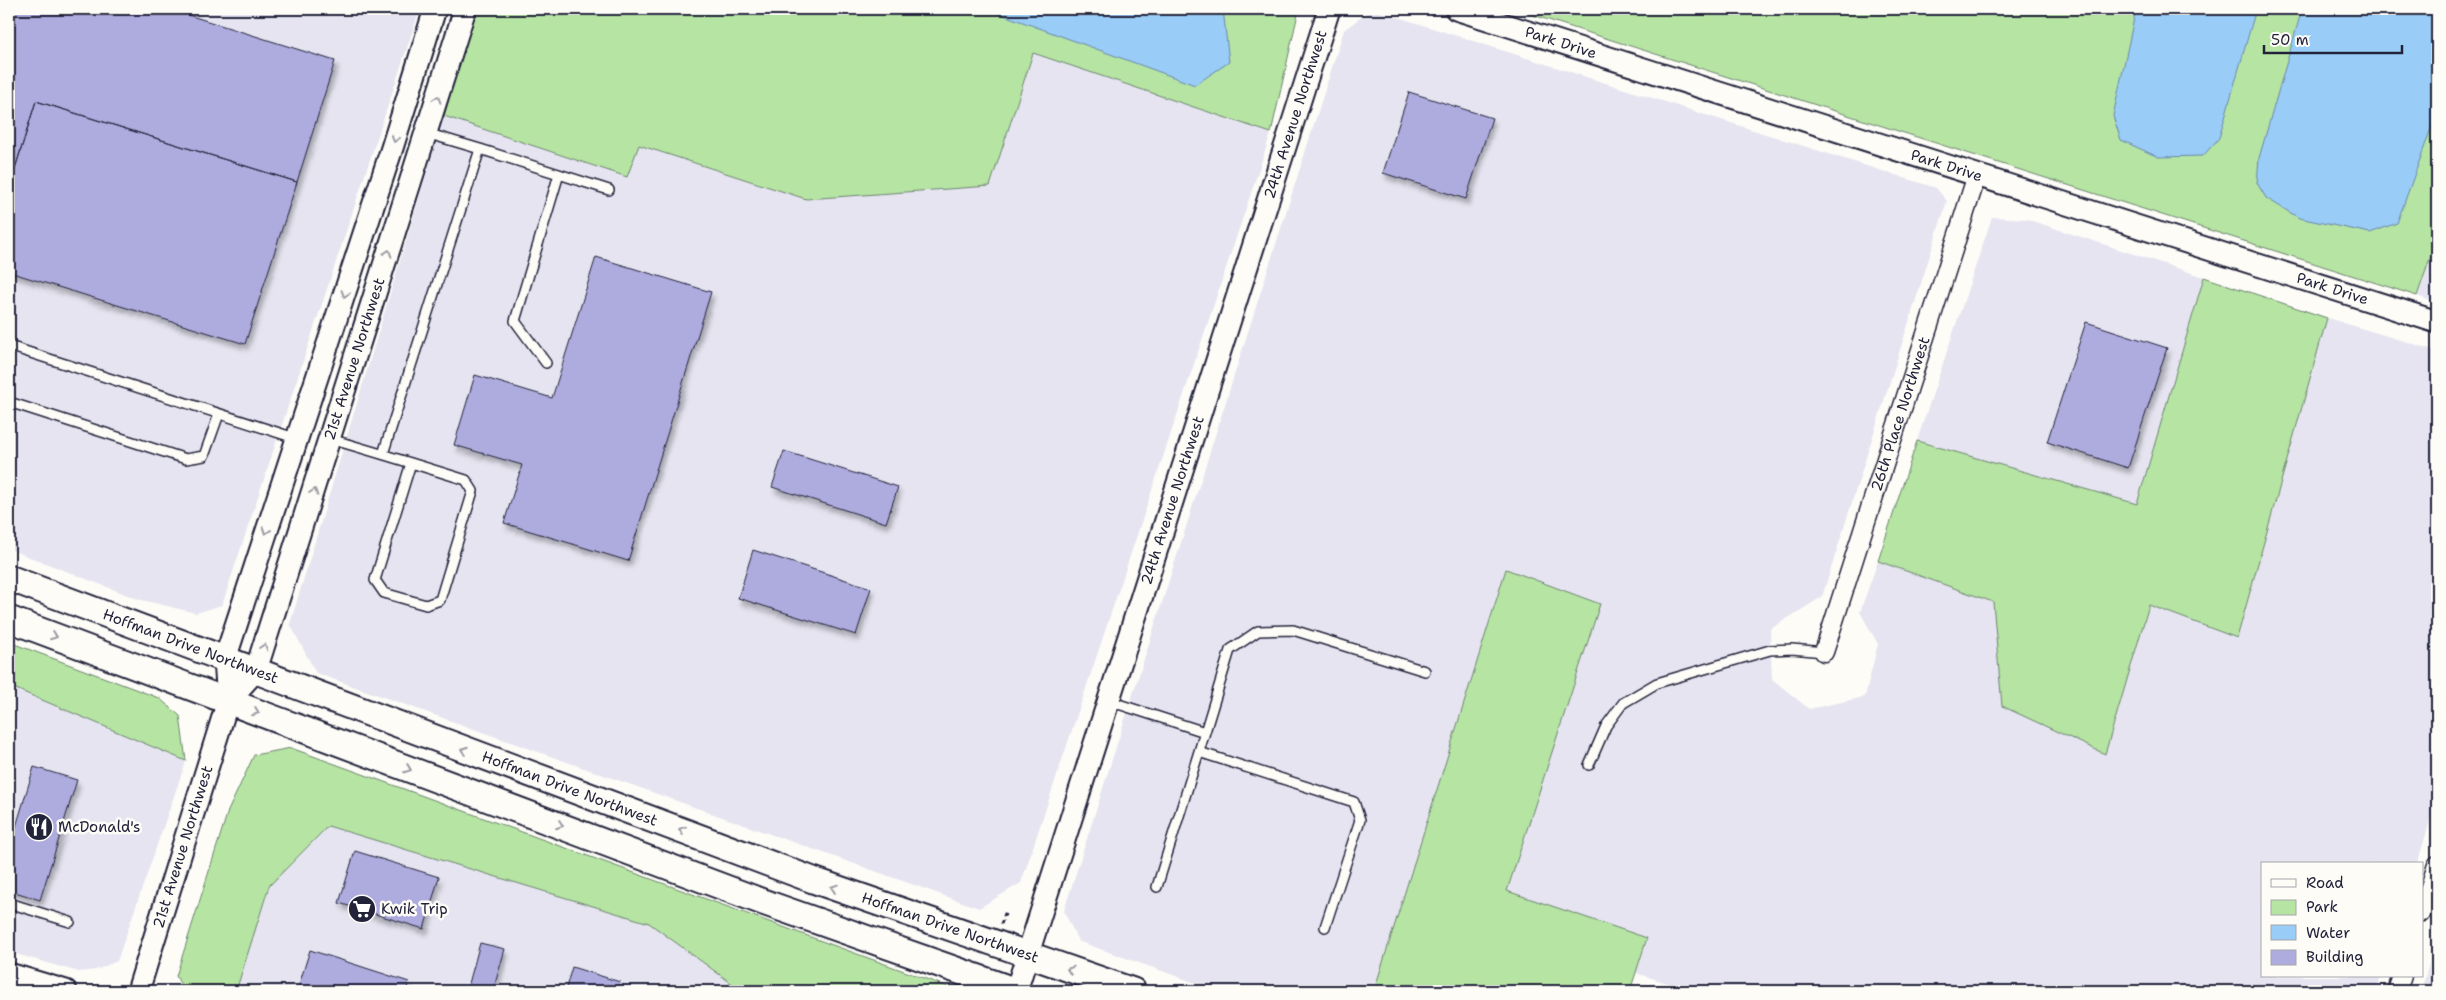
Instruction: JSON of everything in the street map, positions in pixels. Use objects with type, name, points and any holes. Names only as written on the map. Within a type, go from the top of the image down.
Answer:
[{"type":"main road","name":"Hoffman Drive Northwest","points":[[9,578],[813,880],[1133,991]]},
{"type":"main road","points":[[9,619],[763,902],[1016,991]]},
{"type":"street","name":"21st Avenue Northwest","points":[[138,991],[228,701],[225,659],[298,439],[436,9]]},
{"type":"street","name":"21st Avenue Northwest","points":[[228,701],[256,670],[465,9]]},
{"type":"street","name":"24th Avenue Northwest","points":[[1016,991],[1329,9]]},
{"type":"street","name":"Park Drive","points":[[1456,9],[2437,322]]},
{"type":"street","name":"26th Place Northwest","points":[[1824,652],[1977,175]]},
{"type":"street","points":[[2424,906],[2437,865]]},
{"type":"street","points":[[9,974],[66,991]]},
{"type":"street","points":[[2397,991],[2401,978]]},
{"type":"lane","points":[[426,133],[608,190]]},
{"type":"lane","points":[[383,454],[480,149]]},
{"type":"lane","points":[[546,363],[515,320],[559,174]]},
{"type":"lane","points":[[9,346],[298,439]]},
{"type":"lane","points":[[9,402],[186,459],[204,456],[219,414]]},
{"type":"lane","points":[[330,439],[383,454],[466,480],[473,491],[440,600],[426,605],[384,593],[375,580],[411,463]]},
{"type":"lane","points":[[1157,887],[1230,650],[1258,631],[1294,630],[1425,671]]},
{"type":"lane","points":[[1589,766],[1606,726],[1623,704],[1657,683],[1770,650],[1792,649],[1824,652]]},
{"type":"lane","points":[[1109,701],[1205,732]]},
{"type":"lane","points":[[1199,752],[1354,802],[1360,820],[1325,927]]},
{"type":"lane","points":[[9,904],[70,922]]},
{"type":"shaded area","points":[[9,9],[420,9],[222,605],[196,613],[138,599],[9,549]]},
{"type":"shaded area","points":[[1372,9],[1936,188],[1947,201],[1822,597],[1770,629],[1772,679],[1809,709],[1865,697],[1878,644],[1860,612],[1878,561],[1993,602],[2002,706],[2105,754],[2149,605],[2237,638],[2327,318],[2437,351],[2437,798],[2418,862],[2261,862],[2261,978],[2380,978],[2376,991],[1692,991],[1636,973],[1647,938],[1507,891],[1600,604],[1506,569],[1374,991],[1218,991],[1078,941],[1064,911],[1344,30]]},
{"type":"shaded area","points":[[1033,53],[1271,133],[1021,883],[979,908],[316,673],[290,624],[444,116],[626,177],[638,145],[806,199],[990,186]]},
{"type":"shaded area","points":[[1992,217],[2026,219],[2204,277],[2137,504],[1917,441]]},
{"type":"shaded area","points":[[2437,238],[2437,303],[2417,296]]},
{"type":"shaded area","points":[[9,686],[186,761],[117,961],[96,970],[79,972],[9,952]]},
{"type":"shaded area","points":[[328,826],[649,923],[742,991],[236,991],[269,886]]},
{"type":"shaded area","points":[[2437,938],[2437,991],[2421,991]]},
{"type":"green space","points":[[475,9],[1299,9],[1271,133],[1033,53],[990,186],[806,199],[639,145],[627,177],[444,116]]},
{"type":"green space","points":[[1514,9],[2437,9],[2437,238],[2417,296]]},
{"type":"green space","points":[[2204,277],[2327,318],[2237,638],[2149,605],[2105,754],[2002,706],[1993,602],[1878,561],[1917,441],[2137,504]]},
{"type":"green space","points":[[1506,569],[1600,604],[1507,891],[1647,938],[1630,991],[1374,991]]},
{"type":"green space","points":[[9,642],[159,698],[180,716],[186,761],[9,686]]},
{"type":"green space","points":[[291,748],[959,991],[742,991],[649,923],[328,826],[269,886],[236,991],[184,991],[176,976],[228,811],[254,755]]},
{"type":"water","points":[[987,9],[1223,9],[1229,62],[1195,85]]},
{"type":"water","points":[[2136,9],[2256,9],[2219,138],[2203,156],[2158,157],[2121,140],[2113,116]]},
{"type":"water","points":[[2302,9],[2437,9],[2437,112],[2397,223],[2370,233],[2299,218],[2266,198],[2257,183],[2259,158]]},
{"type":"building","points":[[9,9],[169,9],[335,61],[297,182],[36,101],[9,188]]},
{"type":"building","points":[[1409,92],[1492,118],[1466,199],[1383,173]]},
{"type":"building","points":[[36,101],[297,182],[245,344],[9,272],[9,188]]},
{"type":"building","points":[[596,257],[711,292],[628,561],[504,523],[522,465],[454,445],[475,375],[552,398]]},
{"type":"building","points":[[2086,322],[2167,348],[2128,468],[2047,442]]},
{"type":"building","points":[[784,451],[898,487],[886,523],[772,487]]},
{"type":"building","points":[[753,550],[871,588],[856,635],[738,598]]},
{"type":"building","points":[[34,767],[77,780],[40,900],[9,890],[9,850]]},
{"type":"building","points":[[355,851],[439,877],[424,929],[339,903]]},
{"type":"building","points":[[480,943],[505,949],[493,991],[467,991]]},
{"type":"building","points":[[310,950],[409,982],[406,991],[308,991],[298,988]]},
{"type":"building","points":[[572,967],[620,982],[617,991],[565,991]]},
{"type":"place","name":"McDonald's","points":[[39,827]]},
{"type":"place","name":"Kwik Trip","points":[[362,909]]}]
